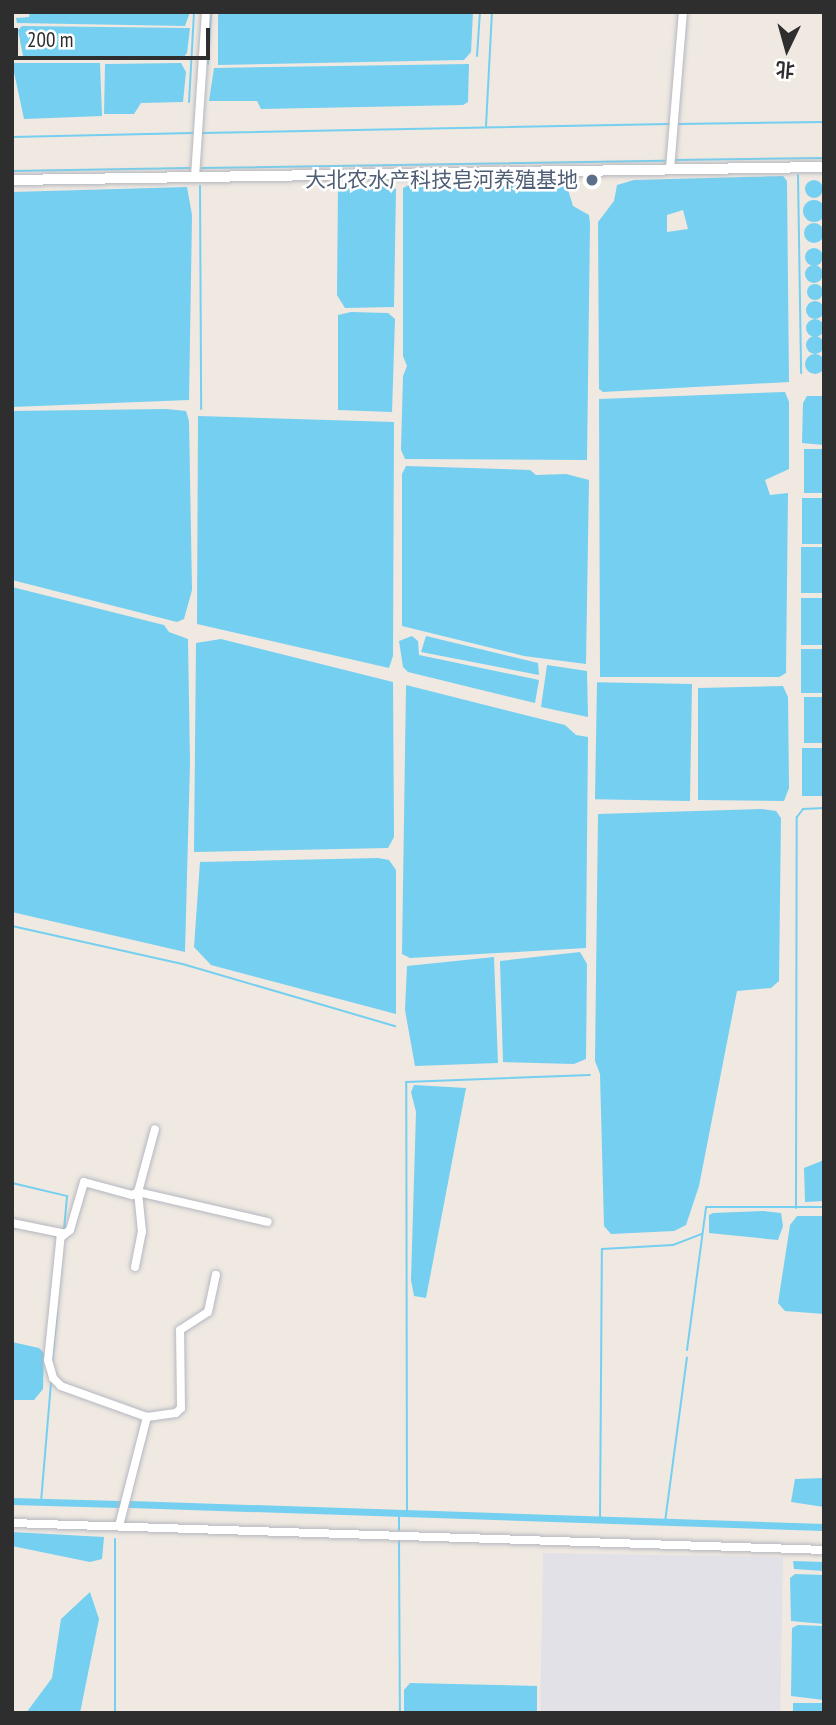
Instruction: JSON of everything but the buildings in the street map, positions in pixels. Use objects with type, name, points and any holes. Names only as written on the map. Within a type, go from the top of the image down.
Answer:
[{"type":"street","points":[[195,177],[206,12]]},
{"type":"street","points":[[670,169],[682,12]]},
{"type":"street","points":[[12,180],[824,167]]},
{"type":"street","points":[[135,1267],[142,1232],[138,1192],[155,1129]]},
{"type":"street","points":[[216,1275],[208,1312],[180,1330],[181,1408],[176,1413],[147,1417],[61,1386],[48,1370],[61,1237],[70,1230],[84,1182],[132,1195],[138,1192],[268,1223]]},
{"type":"street","points":[[12,1223],[61,1237]]},
{"type":"street","points":[[119,1526],[147,1417]]},
{"type":"street","points":[[12,1523],[824,1550]]},
{"type":"shaded area","points":[[543,1553],[783,1557],[780,1713],[540,1713]]},
{"type":"water","points":[[30,12],[190,12],[185,26],[17,23],[16,18],[29,17]]},
{"type":"water","points":[[218,12],[473,12],[471,52],[464,60],[218,65]]},
{"type":"water","points":[[22,26],[190,28],[187,53],[182,59],[23,56],[18,30]]},
{"type":"water","points":[[12,63],[100,63],[102,116],[24,119]]},
{"type":"water","points":[[181,63],[186,72],[183,102],[141,103],[134,114],[104,114],[105,64]]},
{"type":"water","points":[[469,64],[468,102],[463,105],[261,109],[257,101],[209,101],[214,68]]},
{"type":"water","points":[[783,176],[787,181],[789,382],[603,392],[599,389],[598,222],[614,201],[617,185],[634,180]],"holes":[[[683,210],[688,229],[667,232],[667,215]]]},
{"type":"water","points":[[810,180],[818,180],[823,189],[821,196],[810,198],[805,193],[805,185]]},
{"type":"water","points":[[566,183],[573,206],[589,215],[590,223],[587,460],[405,459],[401,450],[403,376],[407,366],[403,356],[403,188],[411,184]]},
{"type":"water","points":[[387,185],[396,189],[394,307],[345,308],[337,295],[338,188]]},
{"type":"water","points":[[187,187],[192,215],[189,400],[12,407],[12,192]]},
{"type":"water","points":[[814,200],[824,207],[825,211],[818,221],[814,222],[804,215],[803,211],[810,201]]},
{"type":"water","points":[[814,223],[821,226],[824,233],[821,240],[814,243],[807,240],[804,233],[807,226]]},
{"type":"water","points":[[814,248],[820,251],[823,257],[820,263],[814,266],[808,263],[805,257],[808,251]]},
{"type":"water","points":[[814,265],[820,268],[823,274],[820,280],[814,283],[808,280],[805,274],[808,268]]},
{"type":"water","points":[[812,284],[818,284],[823,292],[821,298],[812,300],[807,295],[807,289]]},
{"type":"water","points":[[815,301],[821,304],[824,310],[821,316],[815,319],[809,316],[806,310],[809,304]]},
{"type":"water","points":[[351,312],[388,313],[395,319],[392,412],[338,410],[338,315]]},
{"type":"water","points":[[815,319],[821,322],[824,328],[821,334],[815,337],[809,334],[806,328],[809,322]]},
{"type":"water","points":[[815,336],[821,339],[824,345],[821,351],[815,354],[809,351],[806,345],[809,339]]},
{"type":"water","points":[[815,354],[822,357],[825,364],[822,371],[815,374],[808,371],[805,364],[808,357]]},
{"type":"water","points":[[785,392],[789,402],[789,469],[765,480],[770,495],[788,493],[786,673],[779,677],[600,677],[599,399]]},
{"type":"water","points":[[807,396],[824,396],[824,445],[802,443],[803,403]]},
{"type":"water","points":[[12,411],[186,411],[189,421],[192,590],[184,619],[177,622],[12,580]]},
{"type":"water","points":[[198,416],[394,422],[393,656],[389,668],[197,624]]},
{"type":"water","points":[[804,449],[824,449],[824,493],[804,493]]},
{"type":"water","points":[[406,466],[530,470],[536,475],[566,474],[589,480],[586,664],[524,656],[402,626],[402,474]]},
{"type":"water","points":[[802,498],[824,498],[824,544],[802,544]]},
{"type":"water","points":[[801,547],[824,547],[824,593],[801,593]]},
{"type":"water","points":[[12,587],[164,625],[169,632],[188,639],[190,763],[185,952],[12,912]]},
{"type":"water","points":[[801,598],[824,598],[824,645],[801,645]]},
{"type":"water","points":[[412,636],[418,641],[419,655],[539,680],[535,703],[408,672],[403,667],[399,641]]},
{"type":"water","points":[[426,636],[538,663],[539,675],[421,652]]},
{"type":"water","points":[[221,639],[393,682],[394,837],[388,848],[194,852],[196,643]]},
{"type":"water","points":[[801,649],[824,649],[824,693],[801,693]]},
{"type":"water","points":[[547,665],[587,671],[588,717],[541,707]]},
{"type":"water","points":[[597,682],[692,684],[690,801],[595,799]]},
{"type":"water","points":[[406,685],[565,725],[576,735],[588,737],[586,948],[410,958],[402,954]]},
{"type":"water","points":[[783,686],[788,697],[789,788],[784,801],[698,800],[698,688]]},
{"type":"water","points":[[804,697],[824,697],[824,743],[804,743]]},
{"type":"water","points":[[802,748],[824,748],[824,796],[802,796]]},
{"type":"water","points":[[762,809],[776,811],[781,818],[779,981],[771,988],[737,991],[699,1186],[686,1225],[674,1231],[611,1234],[604,1226],[600,1074],[595,1061],[598,814]]},
{"type":"water","points":[[378,858],[389,860],[396,870],[396,1014],[211,965],[194,947],[200,862]]},
{"type":"water","points":[[580,952],[587,964],[586,1059],[574,1064],[503,1062],[500,961]]},
{"type":"water","points":[[494,957],[498,1063],[415,1066],[405,1010],[407,966]]},
{"type":"water","points":[[414,1085],[466,1088],[426,1298],[414,1296],[411,1280],[416,1112],[411,1092]]},
{"type":"water","points":[[824,1160],[824,1201],[805,1202],[804,1168]]},
{"type":"water","points":[[713,1213],[781,1213],[783,1226],[778,1240],[709,1233],[709,1215]]},
{"type":"water","points":[[797,1216],[824,1216],[824,1314],[785,1311],[778,1303],[790,1225]]},
{"type":"water","points":[[12,1342],[39,1348],[44,1353],[43,1389],[34,1400],[12,1400]]},
{"type":"water","points":[[824,1478],[824,1507],[791,1502],[795,1479]]},
{"type":"water","points":[[12,1532],[104,1537],[102,1559],[90,1562],[12,1546]]},
{"type":"water","points":[[793,1561],[824,1562],[824,1571],[794,1569]]},
{"type":"water","points":[[795,1574],[824,1575],[824,1624],[791,1621],[790,1578]]},
{"type":"water","points":[[90,1592],[99,1619],[80,1713],[26,1713],[52,1678],[61,1619]]},
{"type":"water","points":[[798,1625],[824,1626],[824,1700],[791,1696],[792,1628]]},
{"type":"water","points":[[410,1683],[537,1686],[537,1713],[404,1713],[404,1690]]},
{"type":"water","points":[[793,1703],[824,1703],[824,1713],[793,1713]]},
{"type":"waterway","points":[[189,102],[194,12]]},
{"type":"waterway","points":[[208,64],[211,12]]},
{"type":"waterway","points":[[477,56],[480,12]]},
{"type":"waterway","points":[[486,126],[492,12]]},
{"type":"waterway","points":[[678,124],[824,122]]},
{"type":"waterway","points":[[202,133],[669,124]]},
{"type":"waterway","points":[[12,137],[193,133]]},
{"type":"waterway","points":[[676,160],[824,158]]},
{"type":"waterway","points":[[202,168],[665,161]]},
{"type":"waterway","points":[[12,171],[190,168]]},
{"type":"waterway","points":[[798,175],[801,373]]},
{"type":"waterway","points":[[200,186],[201,409]]},
{"type":"waterway","points":[[796,1208],[797,817],[803,809],[824,808]]},
{"type":"waterway","points":[[12,926],[186,965],[395,1026]]},
{"type":"waterway","points":[[407,1514],[406,1082],[590,1075]]},
{"type":"waterway","points":[[12,1183],[67,1196],[64,1230]]},
{"type":"waterway","points":[[687,1350],[706,1207],[824,1207]]},
{"type":"waterway","points":[[600,1520],[602,1249],[673,1245],[702,1234]]},
{"type":"waterway","points":[[52,1362],[57,1312]]},
{"type":"waterway","points":[[665,1522],[687,1357]]},
{"type":"waterway","points":[[41,1502],[51,1383]]},
{"type":"waterway","points":[[12,1501],[119,1504]]},
{"type":"waterway","points":[[130,1504],[824,1527]]},
{"type":"waterway","points":[[399,1513],[399,1530]]},
{"type":"waterway","points":[[115,1539],[115,1713]]},
{"type":"waterway","points":[[399,1541],[400,1713]]},
{"type":"place","name":"大北农水产科技皂河养殖基地","points":[[592,180]]}]
